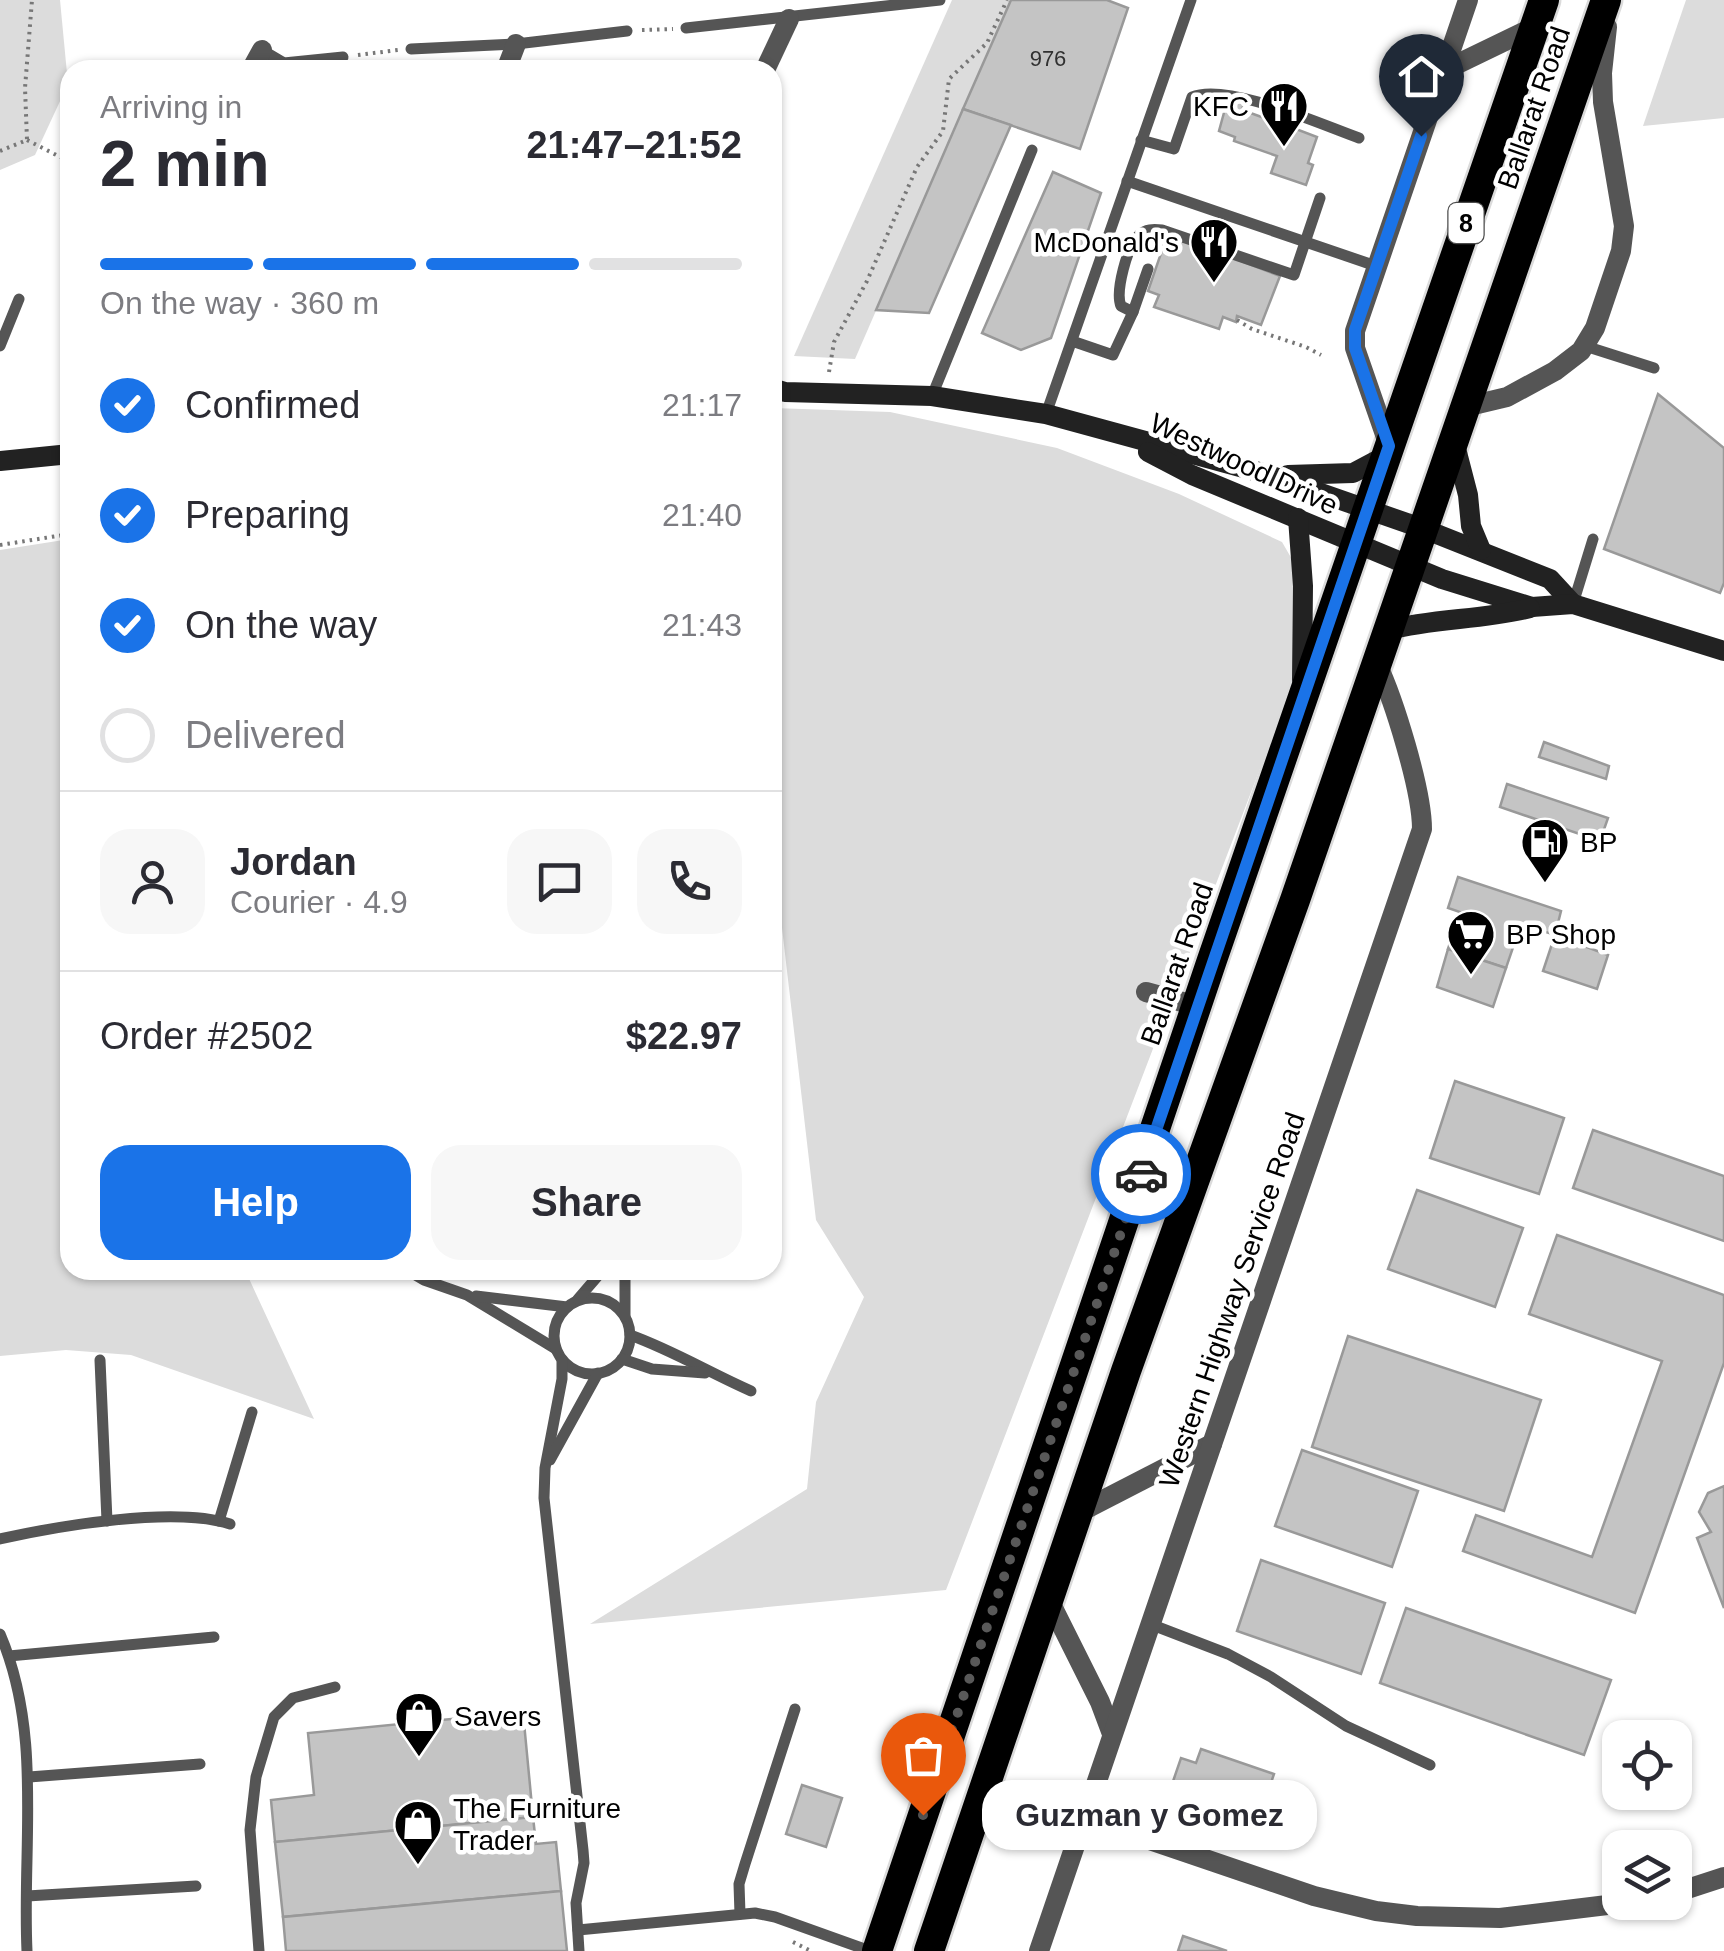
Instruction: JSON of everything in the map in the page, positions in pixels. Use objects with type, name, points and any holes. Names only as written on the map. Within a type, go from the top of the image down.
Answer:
[{"type":"highway","name":"Ballarat Road","points":[[929,1951],[1048,1598],[1608,0]]},
{"type":"highway","name":"Ballarat Road","points":[[873,1951],[1539,14]]},
{"type":"street","points":[[1266,474],[1354,473],[1387,451],[1355,348],[1355,330],[1468,0]]},
{"type":"street","name":"Ballarat Road","points":[[1586,346],[1624,234],[1602,83],[1608,0]]},
{"type":"street","points":[[1444,71],[1539,14]]},
{"type":"street","points":[[770,60],[789,19]]},
{"type":"street","points":[[510,60],[516,44]]},
{"type":"street","points":[[256,60],[262,50]]},
{"type":"street","points":[[1465,407],[1515,393],[1562,366],[1586,346]]},
{"type":"street","name":"Westwood Drive","points":[[782,393],[932,396],[1046,414],[1266,474],[1424,529],[1550,578],[1573,604]]},
{"type":"street","name":"Westwood Drive","points":[[1120,436],[1192,475],[1356,546],[1532,608],[1573,604],[1724,651]]},
{"type":"street","points":[[1454,440],[1468,495],[1471,526],[1481,550]]},
{"type":"street","points":[[0,461],[60,455]]},
{"type":"street","points":[[1298,518],[1302,699]]},
{"type":"street","points":[[1388,630],[1423,622],[1492,618],[1532,608]]},
{"type":"street","name":"Western Highway Service Road","points":[[1038,1951],[1422,829],[1417,794],[1386,684],[1376,664]]},
{"type":"street","points":[[1146,992],[1196,1006]]},
{"type":"street","points":[[1078,1513],[1212,1444]]},
{"type":"street","points":[[1048,1598],[1112,1734]]},
{"type":"street","points":[[1085,1818],[1314,1896],[1376,1910],[1417,1916],[1500,1918],[1602,1906]]},
{"type":"street","points":[[1692,1887],[1724,1877]]},
{"type":"lane","points":[[686,28],[940,0]]},
{"type":"lane","points":[[1046,414],[1191,0]]},
{"type":"lane","points":[[411,49],[516,44],[627,30]]},
{"type":"lane","points":[[262,50],[279,60]]},
{"type":"lane","points":[[314,60],[344,57]]},
{"type":"lane","points":[[1141,140],[1174,149],[1192,96],[1205,92],[1274,108],[1358,138]]},
{"type":"lane","points":[[932,396],[1032,150]]},
{"type":"lane","points":[[1127,181],[1376,266]]},
{"type":"lane","points":[[1134,312],[1121,306],[1118,290],[1135,238],[1153,228],[1294,275],[1320,198]]},
{"type":"lane","points":[[1072,341],[1113,355],[1134,312],[1148,269]]},
{"type":"lane","points":[[0,346],[19,298]]},
{"type":"lane","points":[[1586,346],[1654,368]]},
{"type":"lane","points":[[1573,604],[1593,539]]},
{"type":"lane","points":[[424,1280],[466,1295],[559,1354],[578,1372],[598,1374]]},
{"type":"lane","points":[[580,1951],[576,1904],[584,1862],[544,1498],[562,1379],[555,1326],[570,1304],[596,1280]]},
{"type":"lane","points":[[546,1468],[598,1374],[622,1359],[630,1335],[625,1318],[625,1280]]},
{"type":"lane","points":[[466,1295],[570,1304],[601,1298],[625,1318]]},
{"type":"lane","points":[[630,1335],[751,1391]]},
{"type":"lane","points":[[622,1359],[652,1369],[709,1373]]},
{"type":"lane","points":[[100,1360],[107,1521]]},
{"type":"lane","points":[[0,1539],[107,1521],[224,1522],[252,1412]]},
{"type":"lane","points":[[1150,1624],[1228,1654],[1346,1726],[1430,1765]]},
{"type":"lane","points":[[0,1634],[21,1700],[29,1777],[27,1951]]},
{"type":"lane","points":[[10,1656],[214,1637]]},
{"type":"lane","points":[[258,1951],[250,1830],[256,1776],[274,1717],[294,1698],[335,1687]]},
{"type":"lane","points":[[740,1914],[744,1864],[795,1709]]},
{"type":"lane","points":[[29,1777],[200,1764]]},
{"type":"lane","points":[[26,1896],[196,1886]]},
{"type":"lane","points":[[578,1930],[740,1914],[775,1916],[873,1951]]},
{"type":"path","points":[[27,140],[25,88],[32,0]]},
{"type":"path","points":[[826,392],[834,342],[868,281],[917,167],[943,131],[949,79],[987,43],[1007,0]]},
{"type":"path","points":[[627,30],[686,28]]},
{"type":"path","points":[[344,57],[411,49]]},
{"type":"path","points":[[0,151],[27,140],[60,157]]},
{"type":"path","points":[[1237,320],[1321,355]]},
{"type":"path","points":[[0,545],[60,536]]},
{"type":"shaded area","points":[[0,0],[60,0],[66,60],[60,60],[60,101],[35,155],[0,170]]},
{"type":"shaded area","points":[[952,0],[1011,0],[855,359],[794,356]]},
{"type":"shaded area","points":[[1686,0],[1724,0],[1724,118],[1643,126]]},
{"type":"shaded area","points":[[782,408],[890,412],[1057,448],[1179,494],[1282,542],[1293,561],[1297,645],[1289,693],[946,1590],[590,1624],[807,1489],[816,1402],[864,1297],[816,1220],[782,927]]},
{"type":"shaded area","points":[[60,541],[60,1280],[250,1280],[314,1419],[131,1355],[66,1350],[0,1356],[0,550]]},
{"type":"building","points":[[1011,0],[1107,0],[1128,8],[1080,149],[963,109]]},
{"type":"building","name":"KFC","points":[[1228,98],[1244,103],[1242,110],[1270,120],[1272,113],[1290,119],[1288,126],[1317,137],[1306,185],[1271,173],[1277,156],[1234,141],[1235,137],[1219,131]]},
{"type":"building","points":[[963,109],[1011,125],[929,313],[876,310]]},
{"type":"building","points":[[1053,172],[1101,193],[1051,338],[1021,350],[982,333]]},
{"type":"building","name":"McDonald's","points":[[1168,233],[1280,276],[1261,325],[1237,316],[1236,322],[1223,317],[1219,329],[1154,307],[1159,295],[1148,291]]},
{"type":"building","points":[[1658,394],[1724,448],[1724,583],[1720,593],[1604,549]]},
{"type":"building","points":[[1544,742],[1609,766],[1606,779],[1539,757]]},
{"type":"building","points":[[1507,784],[1608,818],[1600,841],[1500,807]]},
{"type":"building","points":[[1458,877],[1561,911],[1555,935],[1521,924],[1506,968],[1448,949],[1460,912],[1448,908]]},
{"type":"building","points":[[1555,935],[1608,955],[1597,989],[1543,971]]},
{"type":"building","name":"BP Shop","points":[[1448,949],[1506,968],[1493,1007],[1437,987]]},
{"type":"building","points":[[1455,1081],[1564,1118],[1539,1194],[1430,1158]]},
{"type":"building","points":[[1593,1130],[1724,1176],[1724,1241],[1573,1188]]},
{"type":"building","points":[[1417,1190],[1523,1228],[1495,1307],[1388,1269]]},
{"type":"building","points":[[1557,1235],[1724,1295],[1724,1363],[1635,1613],[1463,1551],[1476,1515],[1592,1557],[1662,1361],[1529,1314]]},
{"type":"building","points":[[1348,1336],[1541,1400],[1504,1511],[1312,1447]]},
{"type":"building","points":[[1302,1450],[1418,1491],[1392,1567],[1275,1526]]},
{"type":"building","points":[[1724,1486],[1724,1608],[1697,1538],[1711,1532],[1699,1512],[1708,1493]]},
{"type":"building","points":[[1261,1560],[1385,1603],[1361,1674],[1237,1631]]},
{"type":"building","points":[[1406,1608],[1611,1680],[1584,1755],[1380,1683]]},
{"type":"building","name":"Savers","points":[[523,1712],[533,1817],[275,1842],[271,1800],[314,1795],[308,1733]]},
{"type":"building","points":[[1201,1749],[1274,1774],[1256,1827],[1168,1796],[1181,1758],[1196,1763]]},
{"type":"building","points":[[802,1785],[842,1798],[826,1847],[786,1834]]},
{"type":"building","name":"The Furniture Trader","points":[[533,1817],[536,1844],[556,1842],[561,1891],[283,1917],[275,1842]]},
{"type":"building","points":[[561,1891],[567,1951],[286,1951],[283,1917]]},
{"type":"building","points":[[1183,1936],[1227,1951],[1178,1951]]},
{"type":"way so far","points":[[923,1815],[1141,1174]]},
{"type":"place","name":"KFC","points":[[1284,148]]},
{"type":"place","name":"McDonald's","points":[[1214,284]]},
{"type":"place","name":"BP","points":[[1545,884]]},
{"type":"place","name":"BP Shop","points":[[1471,976]]},
{"type":"place","name":"Savers","points":[[419,1758]]},
{"type":"place","name":"Guzman y Gomez","points":[[923,1815]]},
{"type":"place","name":"The Furniture Trader","points":[[418,1866]]},
{"type":"route","points":[[1141,1174],[1389,446],[1355,348],[1355,330],[1421,136]]}]
